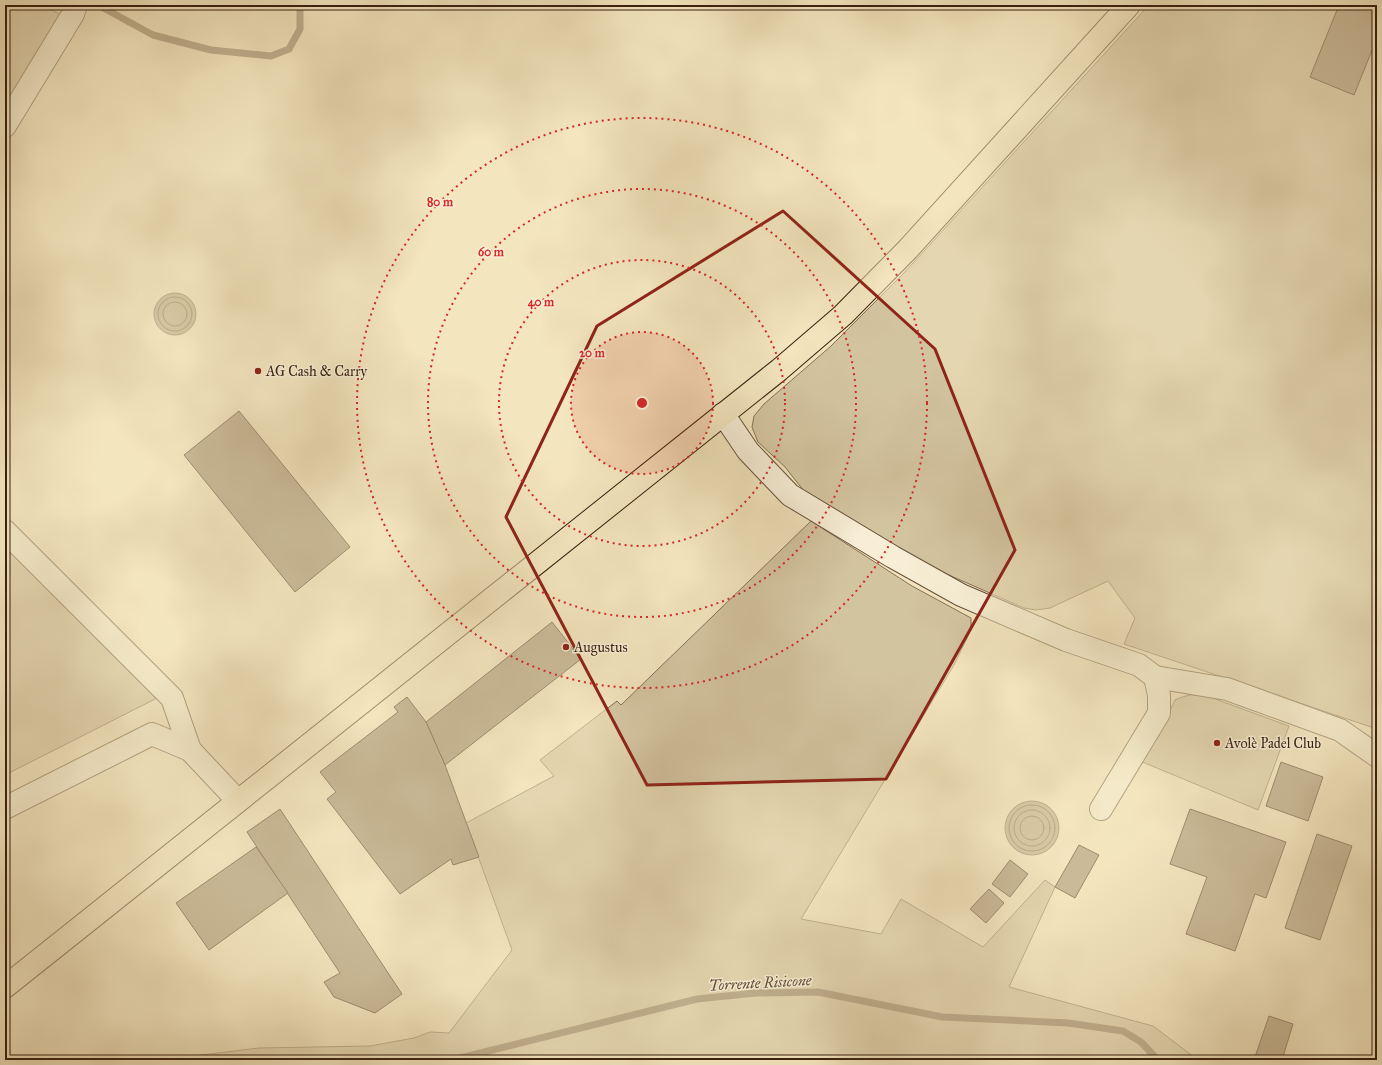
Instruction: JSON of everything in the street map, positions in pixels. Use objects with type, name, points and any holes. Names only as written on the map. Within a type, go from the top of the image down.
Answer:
[{"type":"main road","points":[[5,987],[779,370],[843,315],[908,250],[1129,5]]},
{"type":"street","points":[[5,126],[75,9]]},
{"type":"street","points":[[723,414],[748,451],[790,495],[893,557],[961,595],[1066,640],[1138,665],[1154,677],[1194,683],[1234,692],[1340,730],[1377,756]]},
{"type":"street","points":[[5,531],[172,698],[190,750]]},
{"type":"street","points":[[1101,809],[1159,713],[1159,695],[1154,677]]},
{"type":"street","points":[[5,808],[152,734],[190,750],[238,801]]},
{"type":"highlighted area","points":[[783,211],[935,349],[1015,550],[886,779],[647,785],[506,517],[597,326]]},
{"type":"shaded area","points":[[5,5],[41,5],[64,16],[5,113]]},
{"type":"shaded area","points":[[1149,5],[1377,5],[1377,729],[1124,644],[1135,618],[1108,581],[1050,608],[1036,610],[1024,608],[926,565],[804,491],[785,467],[758,442],[752,427],[754,416],[764,404],[831,346],[903,274]]},
{"type":"shaded area","points":[[811,521],[912,586],[971,618],[971,630],[954,665],[801,919],[881,934],[901,899],[983,947],[1045,880],[1055,887],[1009,987],[1153,1026],[1198,1060],[161,1060],[259,1048],[370,1046],[414,1038],[430,1032],[449,1033],[512,950],[466,823],[554,776],[540,760],[617,701],[621,705]]},
{"type":"shaded area","points":[[5,539],[163,695],[5,775]]},
{"type":"shaded area","name":"Avolè Padel Club","points":[[1190,695],[1207,696],[1289,726],[1258,810],[1140,761],[1167,717],[1175,700]]},
{"type":"water","points":[[175,293],[190,299],[196,314],[190,329],[175,335],[160,329],[154,314],[160,299]]},
{"type":"water","points":[[1032,801],[1042,803],[1051,809],[1057,818],[1059,828],[1057,838],[1051,847],[1042,853],[1032,855],[1022,853],[1013,847],[1007,838],[1005,828],[1007,818],[1013,809],[1022,803]]},
{"type":"building","points":[[1339,5],[1377,5],[1377,38],[1354,95],[1310,77]]},
{"type":"building","points":[[239,411],[350,547],[295,592],[184,455]]},
{"type":"building","points":[[552,622],[581,659],[445,765],[426,722]]},
{"type":"building","points":[[407,697],[426,722],[445,765],[479,857],[453,865],[451,859],[400,894],[327,799],[336,792],[320,772],[398,712],[394,707]]},
{"type":"building","points":[[1281,762],[1323,777],[1308,821],[1266,806]]},
{"type":"building","points":[[280,809],[402,994],[375,1013],[334,997],[324,982],[340,973],[247,832]]},
{"type":"building","points":[[1190,809],[1286,842],[1266,898],[1255,894],[1235,951],[1186,934],[1207,877],[1170,864]]},
{"type":"building","points":[[1317,834],[1352,846],[1320,940],[1285,928]]},
{"type":"building","points":[[1079,845],[1099,855],[1075,898],[1055,887]]},
{"type":"building","points":[[256,847],[288,893],[209,950],[176,903]]},
{"type":"building","points":[[1010,860],[1028,874],[1010,897],[992,884]]},
{"type":"building","points":[[989,889],[1004,903],[986,923],[970,909]]},
{"type":"building","points":[[1269,1016],[1293,1024],[1282,1060],[1254,1060]]},
{"type":"waterway","points":[[98,5],[153,35],[211,50],[271,56],[289,49],[300,29],[300,5]]},
{"type":"waterway","name":"Torrente Risicone","points":[[452,1060],[697,999],[756,993],[818,992],[942,1017],[1068,1023],[1123,1031],[1141,1042],[1158,1060]]},
{"type":"place","name":"AG Cash & Carry","points":[[258,371]]},
{"type":"place","name":"Augustus","points":[[566,647]]},
{"type":"place","name":"Avolè Padel Club","points":[[1217,743]]}]
